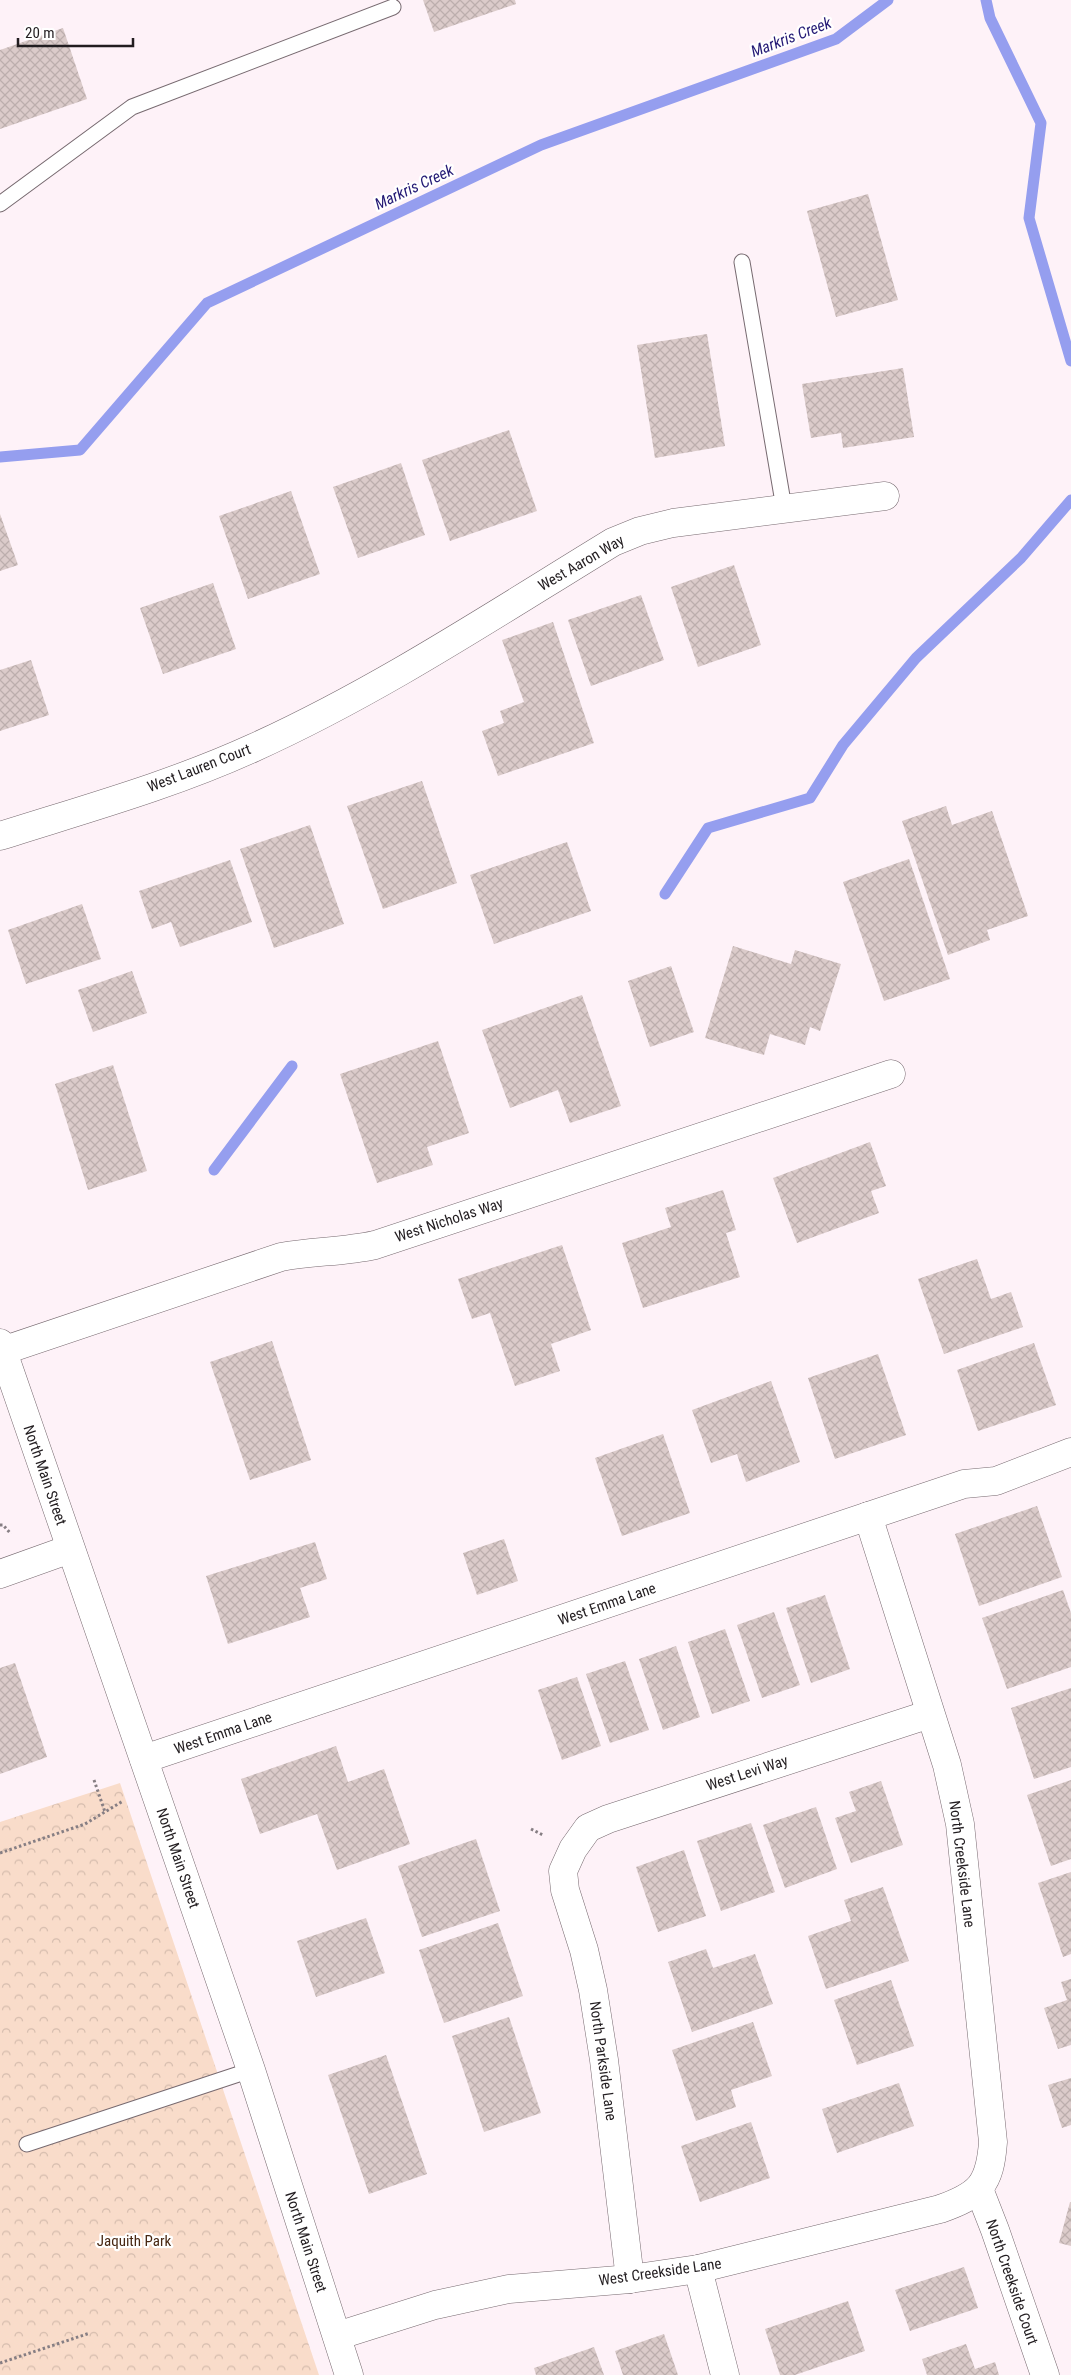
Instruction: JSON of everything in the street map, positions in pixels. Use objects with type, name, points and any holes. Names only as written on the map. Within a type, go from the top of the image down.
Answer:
[{"type":"street","name":"West Aaron Way","points":[[388,679],[613,542],[640,531],[673,523],[885,496]]},
{"type":"street","name":"West Lauren Court","points":[[0,836],[196,772],[254,748],[388,679]]},
{"type":"street","name":"West Nicholas Way","points":[[1,1347],[282,1257],[307,1252],[348,1251],[375,1245],[891,1074]]},
{"type":"street","name":"North Main Street","points":[[1,1347],[251,2070],[349,2375]]},
{"type":"street","name":"West Emma Lane","points":[[144,1759],[964,1484],[996,1481],[1071,1452]]},
{"type":"street","name":"North Creekside Lane","points":[[868,1516],[947,1765],[960,1824],[993,2142],[991,2168],[979,2190]]},
{"type":"street","points":[[0,1574],[70,1549]]},
{"type":"street","name":"West Levi Way","points":[[573,1849],[588,1828],[608,1819],[930,1714]]},
{"type":"street","name":"North Parkside Lane","points":[[573,1849],[563,1871],[565,1890],[584,1950],[593,1990],[604,2060],[630,2279]]},
{"type":"street","name":"West Creekside Lane","points":[[337,2336],[435,2305],[509,2289],[630,2279],[698,2269],[940,2209],[960,2202],[979,2190]]},
{"type":"street","name":"North Creekside Court","points":[[979,2190],[995,2230],[1045,2375]]},
{"type":"street","points":[[698,2269],[725,2375]]},
{"type":"lane","points":[[0,204],[132,108],[393,8]]},
{"type":"lane","points":[[742,262],[784,508]]},
{"type":"lane","points":[[28,2144],[251,2070]]},
{"type":"path","points":[[0,1525],[11,1534]]},
{"type":"path","points":[[94,1780],[105,1812]]},
{"type":"path","points":[[0,1853],[85,1824],[126,1800]]},
{"type":"path","points":[[0,2363],[90,2333]]},
{"type":"green space","name":"Jaquith Park","points":[[120,1783],[319,2375],[0,2375],[0,1822]]},
{"type":"building","points":[[423,0],[515,0],[516,4],[434,32]]},
{"type":"building","points":[[63,28],[87,99],[0,129],[0,50]]},
{"type":"building","points":[[868,194],[898,300],[836,317],[807,211]]},
{"type":"building","points":[[707,334],[725,446],[655,458],[637,345]]},
{"type":"building","points":[[903,368],[914,437],[843,448],[841,433],[811,438],[802,384]]},
{"type":"building","points":[[509,430],[537,511],[450,541],[422,460]]},
{"type":"building","points":[[401,463],[425,535],[358,558],[333,487]]},
{"type":"building","points":[[291,491],[320,574],[248,599],[219,516]]},
{"type":"building","points":[[0,514],[18,565],[0,571]]},
{"type":"building","points":[[734,565],[761,645],[698,667],[671,587]]},
{"type":"building","points":[[213,583],[236,649],[163,674],[140,608]]},
{"type":"building","points":[[641,595],[664,660],[591,686],[568,620]]},
{"type":"building","points":[[553,622],[594,743],[498,776],[482,731],[504,723],[500,711],[524,702],[502,640]]},
{"type":"building","points":[[31,660],[49,715],[0,731],[0,670]]},
{"type":"building","points":[[422,781],[457,883],[383,909],[347,806]]},
{"type":"building","points":[[946,806],[952,825],[992,811],[1028,916],[987,930],[990,940],[948,955],[902,821]]},
{"type":"building","points":[[310,825],[344,924],[274,948],[240,849]]},
{"type":"building","points":[[567,842],[591,911],[494,944],[470,875]]},
{"type":"building","points":[[909,859],[950,979],[884,1001],[843,882]]},
{"type":"building","points":[[230,860],[252,922],[180,947],[171,922],[152,929],[139,891]]},
{"type":"building","points":[[82,904],[101,959],[26,984],[8,930]]},
{"type":"building","points":[[733,946],[791,964],[795,950],[841,964],[820,1031],[810,1027],[805,1045],[770,1034],[764,1055],[705,1038]]},
{"type":"building","points":[[671,966],[694,1032],[650,1047],[628,981]]},
{"type":"building","points":[[132,971],[147,1013],[93,1032],[78,990]]},
{"type":"building","points":[[582,995],[621,1106],[570,1123],[558,1090],[510,1108],[482,1030]]},
{"type":"building","points":[[438,1041],[469,1133],[427,1147],[433,1165],[377,1183],[340,1074]]},
{"type":"building","points":[[113,1065],[147,1171],[88,1190],[55,1084]]},
{"type":"building","points":[[870,1142],[886,1186],[871,1191],[879,1213],[797,1243],[773,1178]]},
{"type":"building","points":[[723,1190],[736,1230],[726,1233],[740,1277],[643,1308],[622,1243],[671,1227],[665,1208]]},
{"type":"building","points":[[562,1245],[591,1330],[551,1344],[560,1371],[515,1386],[490,1313],[472,1319],[458,1279]]},
{"type":"building","points":[[977,1259],[991,1299],[1011,1292],[1023,1327],[944,1354],[918,1279]]},
{"type":"building","points":[[272,1341],[311,1460],[250,1480],[210,1362]]},
{"type":"building","points":[[1034,1343],[1056,1405],[978,1431],[957,1370]]},
{"type":"building","points":[[878,1354],[906,1435],[835,1459],[808,1378]]},
{"type":"building","points":[[771,1381],[800,1462],[746,1482],[737,1454],[711,1463],[692,1410]]},
{"type":"building","points":[[663,1434],[690,1513],[622,1536],[595,1458]]},
{"type":"building","points":[[1037,1506],[1062,1577],[979,1606],[955,1534]]},
{"type":"building","points":[[504,1539],[518,1581],[477,1595],[463,1553]]},
{"type":"building","points":[[315,1542],[327,1579],[300,1588],[310,1617],[228,1644],[206,1576]]},
{"type":"building","points":[[1063,1590],[1071,1613],[1071,1667],[1007,1689],[982,1618]]},
{"type":"building","points":[[825,1595],[850,1669],[811,1683],[786,1608]]},
{"type":"building","points":[[774,1612],[800,1685],[762,1698],[737,1625]]},
{"type":"building","points":[[725,1629],[750,1701],[712,1714],[688,1642]]},
{"type":"building","points":[[676,1646],[700,1717],[663,1730],[639,1659]]},
{"type":"building","points":[[625,1661],[649,1730],[610,1743],[586,1674]]},
{"type":"building","points":[[15,1663],[47,1757],[0,1774],[0,1668]]},
{"type":"building","points":[[577,1677],[601,1746],[562,1760],[538,1690]]},
{"type":"building","points":[[1071,1688],[1071,1767],[1034,1779],[1011,1708]]},
{"type":"building","points":[[336,1746],[348,1782],[384,1769],[410,1844],[337,1870],[317,1814],[260,1834],[241,1779]]},
{"type":"building","points":[[1071,1780],[1071,1859],[1051,1866],[1027,1795]]},
{"type":"building","points":[[881,1781],[903,1845],[851,1863],[835,1818],[856,1811],[849,1792]]},
{"type":"building","points":[[816,1807],[837,1869],[785,1888],[763,1825]]},
{"type":"building","points":[[751,1823],[775,1892],[721,1911],[697,1841]]},
{"type":"building","points":[[476,1839],[500,1911],[422,1937],[398,1866]]},
{"type":"building","points":[[684,1850],[706,1916],[658,1932],[636,1867]]},
{"type":"building","points":[[1071,1872],[1071,1954],[1063,1957],[1038,1883]]},
{"type":"building","points":[[883,1887],[909,1961],[826,1989],[808,1936],[851,1921],[844,1900]]},
{"type":"building","points":[[366,1918],[385,1973],[316,1997],[297,1941]]},
{"type":"building","points":[[498,1923],[523,1996],[444,2023],[419,1950]]},
{"type":"building","points":[[706,1949],[713,1968],[755,1954],[773,2004],[692,2032],[668,1962]]},
{"type":"building","points":[[1071,1979],[1071,2045],[1058,2049],[1044,2008],[1067,2000],[1061,1982]]},
{"type":"building","points":[[891,1980],[914,2046],[857,2065],[834,2000]]},
{"type":"building","points":[[509,2017],[541,2113],[484,2132],[452,2036]]},
{"type":"building","points":[[753,2022],[772,2076],[731,2090],[736,2107],[696,2121],[672,2050]]},
{"type":"building","points":[[386,2055],[427,2174],[369,2194],[328,2075]]},
{"type":"building","points":[[1071,2078],[1071,2125],[1062,2128],[1048,2085]]},
{"type":"building","points":[[899,2083],[914,2126],[837,2153],[822,2109]]},
{"type":"building","points":[[751,2122],[770,2178],[700,2202],[681,2146]]},
{"type":"building","points":[[1071,2202],[1071,2246],[1059,2243]]},
{"type":"building","points":[[964,2267],[978,2308],[910,2331],[895,2290]]},
{"type":"building","points":[[848,2301],[865,2351],[795,2375],[780,2375],[765,2329]]},
{"type":"building","points":[[664,2334],[678,2375],[623,2375],[615,2351]]},
{"type":"building","points":[[966,2344],[975,2369],[995,2362],[999,2375],[927,2375],[922,2359]]},
{"type":"building","points":[[594,2347],[604,2375],[536,2375],[534,2368]]},
{"type":"waterway","name":"Markris Creek","points":[[0,457],[80,450],[207,303],[541,145],[836,39],[888,0]]},
{"type":"waterway","points":[[986,0],[990,18],[1041,123],[1029,218],[1071,361]]},
{"type":"waterway","points":[[665,894],[708,828],[810,798],[843,745],[916,658],[1021,558],[1071,500]]},
{"type":"waterway","points":[[214,1170],[292,1066]]}]
